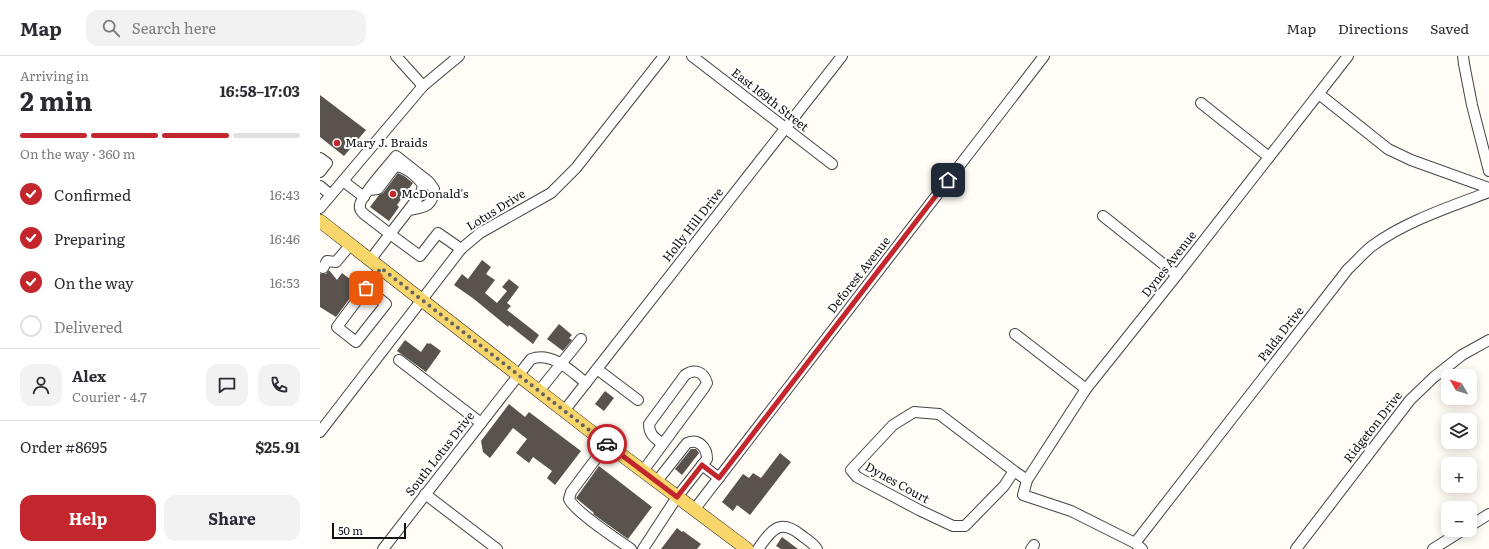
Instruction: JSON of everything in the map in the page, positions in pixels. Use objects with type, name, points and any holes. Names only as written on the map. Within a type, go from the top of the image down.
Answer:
[{"type":"main road","points":[[322,226],[351,244],[564,411],[746,549]]},
{"type":"street","points":[[396,56],[423,86]]},
{"type":"street","points":[[320,208],[423,86],[459,56]]},
{"type":"street","name":"Lotus Drive","points":[[320,432],[461,249],[480,232],[551,192],[576,168],[664,56]]},
{"type":"street","name":"East 169th Street","points":[[692,56],[832,164]]},
{"type":"street","name":"Holly Hill Drive","points":[[564,411],[842,56]]},
{"type":"street","name":"Deforest Avenue","points":[[694,510],[1044,56]]},
{"type":"street","name":"Dynes Avenue","points":[[1139,546],[1071,511],[1023,495],[1027,480],[1086,389],[1348,56]]},
{"type":"street","points":[[1463,56],[1472,105],[1489,171]]},
{"type":"street","points":[[1319,94],[1388,148],[1411,160],[1489,188]]},
{"type":"street","points":[[1201,103],[1269,157]]},
{"type":"street","points":[[371,260],[390,234],[408,210],[431,203],[434,196],[434,189],[429,182],[396,156],[366,194],[360,204],[360,210],[390,234],[420,256],[438,233],[461,249]]},
{"type":"street","points":[[320,158],[327,163],[320,172]]},
{"type":"street","points":[[343,181],[366,194]]},
{"type":"street","points":[[320,186],[331,195]]},
{"type":"street","name":"Palda Drive","points":[[1139,546],[1348,269],[1372,246],[1399,230],[1440,210],[1489,192]]},
{"type":"street","points":[[1103,216],[1177,275]]},
{"type":"street","points":[[323,262],[336,262],[351,244]]},
{"type":"street","points":[[366,288],[386,304],[356,342],[336,327],[381,268]]},
{"type":"street","points":[[1015,334],[1086,389]]},
{"type":"street","points":[[539,391],[581,339]]},
{"type":"street","name":"Ridgeton Drive","points":[[1296,549],[1410,400],[1434,376],[1462,355],[1489,340]]},
{"type":"street","name":"South Lotus Drive","points":[[383,549],[531,358],[546,357],[561,364]]},
{"type":"street","points":[[399,360],[481,423]]},
{"type":"street","points":[[561,364],[586,383]]},
{"type":"street","points":[[597,369],[638,400]]},
{"type":"street","points":[[643,471],[663,444],[704,388],[707,383],[706,378],[702,374],[696,371],[691,371],[686,375],[649,424],[649,431],[663,444]]},
{"type":"street","name":"Dynes Court","points":[[1014,471],[1004,486],[965,526],[952,526],[857,477],[851,470],[892,425],[914,412],[939,414],[1027,480]]},
{"type":"street","points":[[643,549],[677,497],[708,459],[707,450],[703,446],[692,441],[687,443],[657,481]]},
{"type":"street","points":[[608,444],[571,492],[569,499],[603,530],[631,549]]},
{"type":"street","points":[[702,465],[719,478]]},
{"type":"street","points":[[426,494],[497,549]]},
{"type":"street","points":[[1477,522],[1489,514]]},
{"type":"street","points":[[758,549],[771,532],[781,526],[787,526],[794,529],[817,549]]},
{"type":"street","points":[[1433,549],[1452,537]]},
{"type":"building","points":[[320,95],[366,130],[344,156],[320,137]]},
{"type":"building","name":"McDonald's","points":[[398,173],[413,183],[397,205],[399,207],[389,221],[370,207]]},
{"type":"building","points":[[482,260],[491,267],[486,274],[495,280],[485,293],[497,303],[507,291],[502,287],[509,279],[519,287],[507,303],[511,306],[507,310],[539,335],[533,344],[509,325],[508,327],[474,299],[454,285],[462,274],[468,279]]},
{"type":"building","points":[[329,270],[337,280],[342,273],[359,286],[336,317],[320,307],[320,274],[326,274]]},
{"type":"building","points":[[559,324],[572,335],[569,338],[572,340],[563,351],[547,339]]},
{"type":"building","points":[[405,340],[421,352],[427,343],[430,343],[441,351],[426,372],[397,351]]},
{"type":"building","points":[[605,391],[614,398],[604,411],[595,404]]},
{"type":"building","points":[[509,404],[525,417],[529,412],[581,451],[555,485],[547,478],[552,471],[533,457],[529,463],[516,453],[527,439],[513,428],[490,458],[483,452],[481,441]]},
{"type":"building","points":[[691,449],[696,449],[699,453],[682,475],[675,469]]},
{"type":"building","points":[[780,453],[791,462],[750,515],[737,505],[733,511],[722,502],[743,474],[749,478],[753,473],[761,478]]},
{"type":"building","points":[[599,466],[652,507],[628,539],[593,514],[594,513],[576,498]]},
{"type":"building","points":[[677,528],[701,544],[697,549],[661,549]]},
{"type":"building","points":[[782,537],[798,549],[781,549],[776,546]]},
{"type":"way so far","points":[[366,288],[381,268],[607,444]]},
{"type":"place","name":"Mary J. Braids","points":[[337,143]]},
{"type":"place","name":"McDonald's","points":[[393,194]]},
{"type":"route","points":[[607,444],[677,497],[702,465],[719,478],[948,180]]}]
